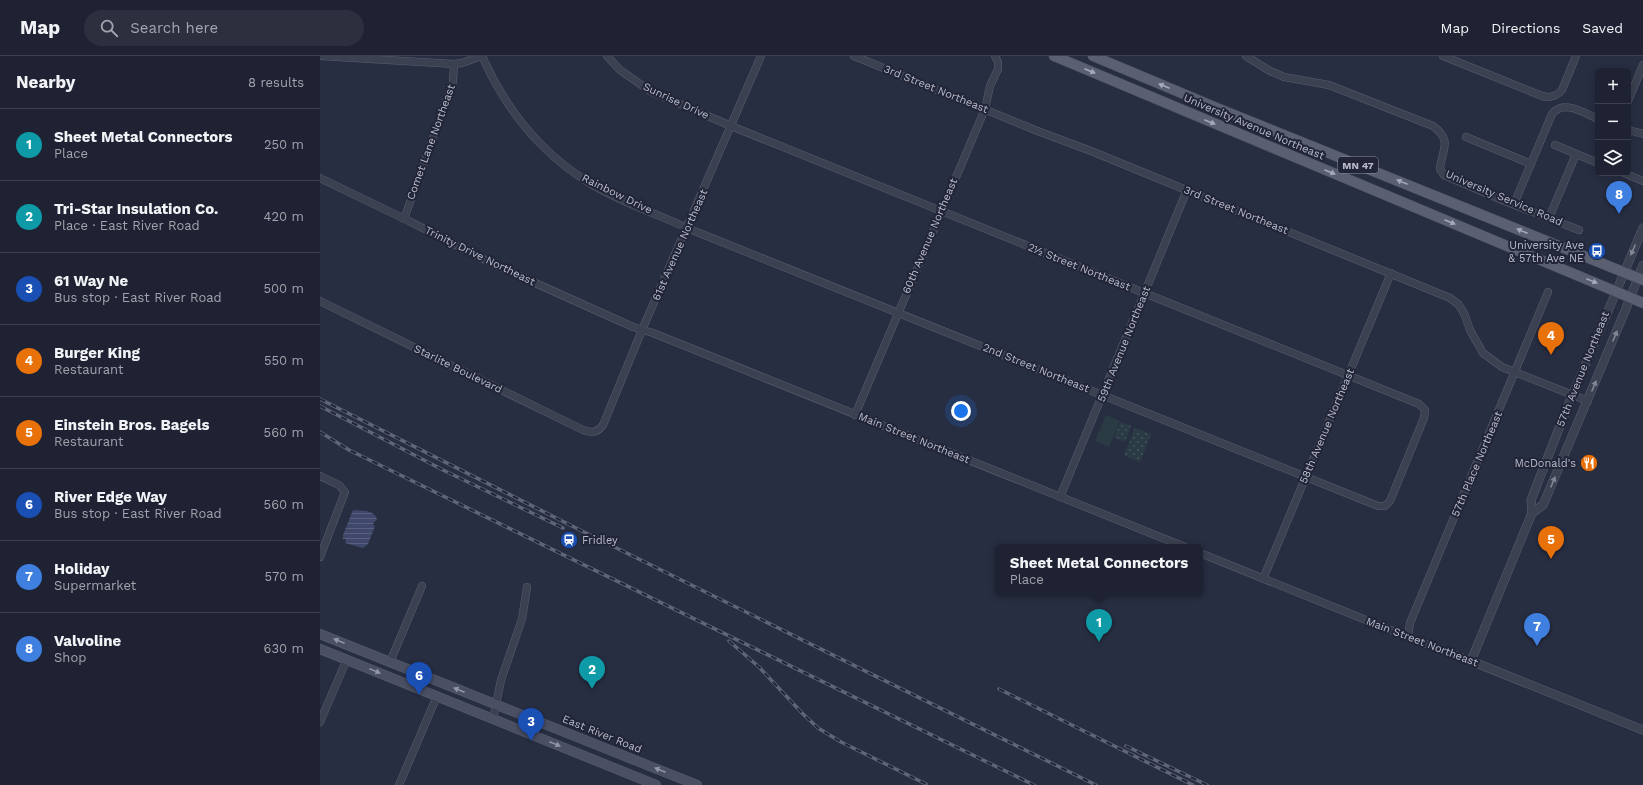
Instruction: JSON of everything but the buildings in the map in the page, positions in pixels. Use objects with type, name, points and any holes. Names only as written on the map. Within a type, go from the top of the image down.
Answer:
[{"type":"main road","name":"University Avenue Northeast","points":[[1054,56],[1643,303]]},
{"type":"main road","name":"University Avenue Northeast","points":[[1093,56],[1217,108],[1641,279]]},
{"type":"main road","name":"East River Road","points":[[320,634],[697,785]]},
{"type":"main road","points":[[320,649],[656,785]]},
{"type":"street","points":[[320,56],[454,64],[462,63],[482,56]]},
{"type":"street","name":"Rainbow Drive","points":[[482,56],[500,92],[530,133],[548,153],[589,183],[687,228]]},
{"type":"street","name":"Sunrise Drive","points":[[607,56],[620,70],[650,91],[731,126]]},
{"type":"street","name":"61st Avenue Northeast","points":[[596,432],[603,425],[642,330],[761,56]]},
{"type":"street","name":"3rd Street Northeast","points":[[854,56],[1188,190],[1450,298],[1458,304],[1464,313],[1470,330],[1483,353],[1502,367],[1588,401]]},
{"type":"street","name":"60th Avenue Northeast","points":[[855,415],[985,109],[990,86],[998,69],[998,62],[995,56]]},
{"type":"street","name":"University Service Road","points":[[1246,56],[1270,71],[1284,77],[1329,85],[1433,126],[1443,134],[1445,140],[1440,169],[1444,175],[1502,200],[1579,230]]},
{"type":"street","points":[[1443,56],[1542,96],[1554,96],[1562,90],[1576,56]]},
{"type":"street","name":"Comet Lane Northeast","points":[[404,218],[453,82],[454,64]]},
{"type":"street","points":[[1631,94],[1643,65]]},
{"type":"street","points":[[1514,204],[1552,114],[1560,108],[1569,107],[1595,118]]},
{"type":"street","name":"2½ Street Northeast","points":[[731,126],[1419,404],[1425,410],[1424,418],[1390,501],[1385,506]]},
{"type":"street","points":[[1631,131],[1643,134]]},
{"type":"street","points":[[1466,137],[1531,164]]},
{"type":"street","points":[[1555,145],[1595,162]]},
{"type":"street","points":[[1549,218],[1576,154]]},
{"type":"street","points":[[1631,176],[1643,181]]},
{"type":"street","name":"Trinity Drive Northeast","points":[[320,178],[404,218],[493,264],[642,330]]},
{"type":"street","name":"59th Avenue Northeast","points":[[1060,497],[1188,190]]},
{"type":"street","name":"2nd Street Northeast","points":[[687,228],[1378,506],[1385,506]]},
{"type":"street","name":"57th Avenue Northeast","points":[[1471,661],[1532,513],[1531,500],[1573,394],[1623,272],[1643,228]]},
{"type":"street","name":"57th Avenue Northeast","points":[[1532,513],[1543,505],[1631,298],[1641,279],[1643,265]]},
{"type":"street","name":"58th Avenue Northeast","points":[[1263,579],[1391,273]]},
{"type":"street","name":"57th Place Northeast","points":[[1408,637],[1414,616],[1548,292]]},
{"type":"street","name":"Starlite Boulevard","points":[[320,301],[583,430],[590,433],[596,432]]},
{"type":"street","name":"Main Street Northeast","points":[[642,330],[1178,544]]},
{"type":"street","points":[[320,476],[339,485],[345,492],[320,557]]},
{"type":"street","name":"Main Street Northeast","points":[[1203,554],[1643,730]]},
{"type":"street","points":[[390,662],[422,586]]},
{"type":"street","points":[[493,719],[501,680],[522,619],[527,587]]},
{"type":"street","points":[[320,722],[346,659]]},
{"type":"street","points":[[400,785],[437,696]]},
{"type":"shaded area","points":[[1106,415],[1120,421],[1109,447],[1095,441]]},
{"type":"shaded area","points":[[1121,422],[1131,426],[1125,442],[1114,437]]},
{"type":"shaded area","points":[[1135,428],[1151,434],[1140,462],[1124,455]]},
{"type":"water","points":[[353,510],[371,512],[376,516],[377,520],[374,522],[373,525],[375,526],[368,544],[363,548],[345,543],[346,539],[343,539],[343,535]]},
{"type":"railway","points":[[320,399],[576,528],[1096,785]]},
{"type":"railway","points":[[320,406],[443,470],[563,528]]},
{"type":"railway","points":[[320,432],[349,450],[1034,785]]},
{"type":"railway","points":[[729,641],[759,667],[818,728],[841,742],[926,784]]},
{"type":"railway","points":[[999,689],[1193,785]]},
{"type":"railway","points":[[1126,746],[1207,785]]},
{"type":"place","name":"Valvoline","points":[[1619,214]]},
{"type":"place","name":"University Ave & 57th Ave NE","points":[[1597,251]]},
{"type":"place","name":"Burger King","points":[[1551,355]]},
{"type":"place","name":"McDonald's","points":[[1589,463]]},
{"type":"place","name":"Fridley","points":[[569,540]]},
{"type":"place","name":"Einstein Bros. Bagels","points":[[1551,559]]},
{"type":"place","name":"Sheet Metal Connectors","points":[[1099,642]]},
{"type":"place","name":"Holiday","points":[[1537,646]]},
{"type":"place","name":"Tri-Star Insulation Co.","points":[[592,689]]},
{"type":"place","name":"River Edge Way","points":[[419,695]]},
{"type":"place","name":"61 Way Ne","points":[[531,741]]}]
